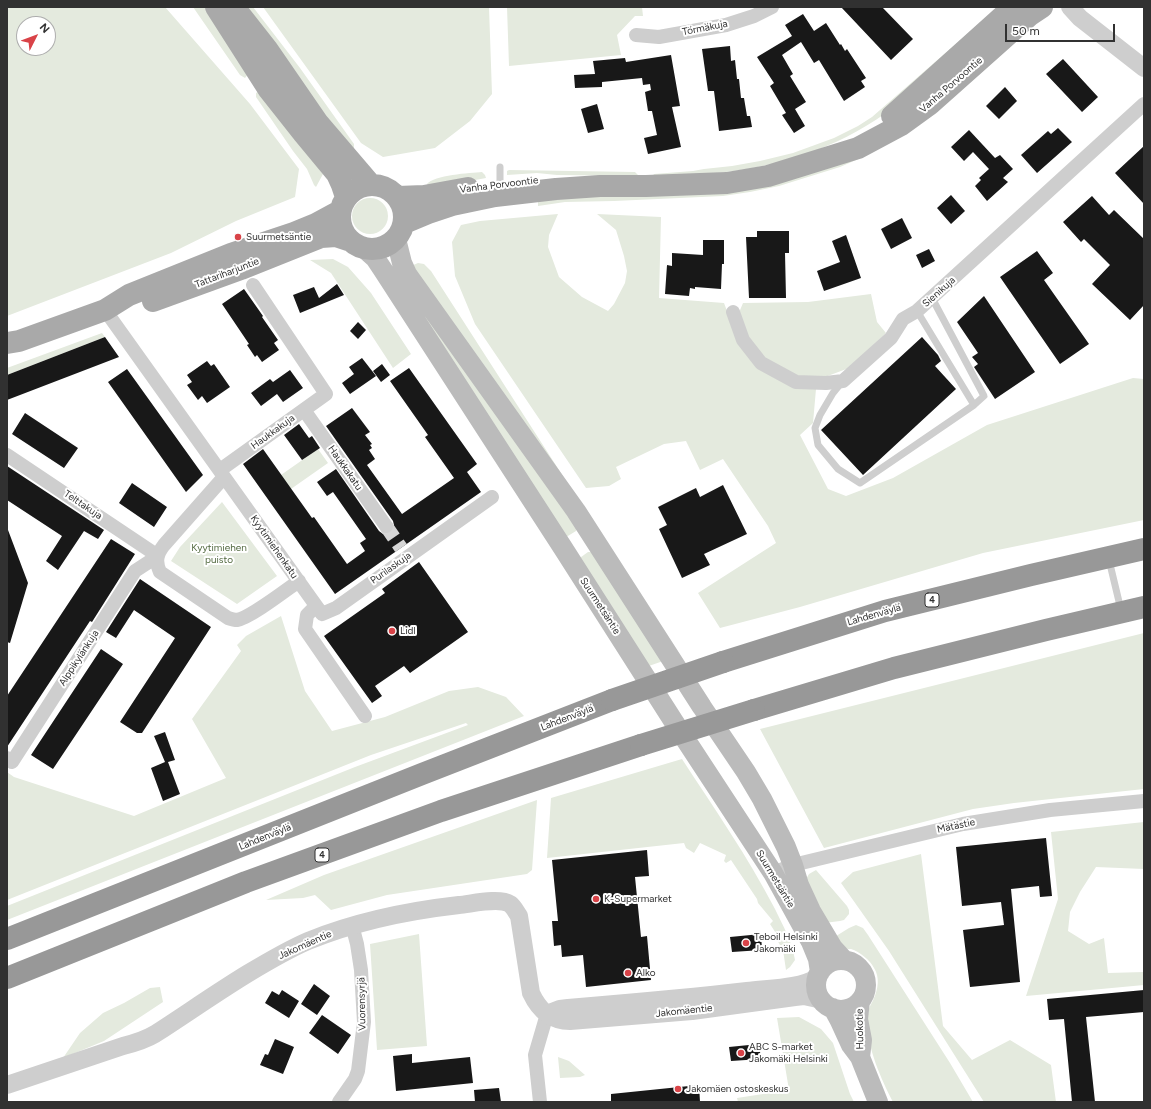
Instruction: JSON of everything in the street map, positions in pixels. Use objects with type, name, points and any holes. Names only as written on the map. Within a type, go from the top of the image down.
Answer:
[{"type":"highway","name":"Lahdenväylä","points":[[7,939],[612,700],[723,662],[885,611],[1144,549]]},
{"type":"highway","name":"4","points":[[7,978],[246,882],[441,811],[641,745],[894,668],[1144,607]]},
{"type":"main road","points":[[216,7],[269,90],[337,174],[342,185],[343,204],[340,220],[342,230],[356,244],[375,250],[385,247],[400,231],[404,211],[398,197],[385,188],[370,184],[362,186],[353,190],[343,204]]},
{"type":"main road","points":[[234,7],[267,49],[318,123],[370,184]]},
{"type":"main road","name":"Vanha Porvoontie","points":[[828,157],[895,114],[1013,7]]},
{"type":"main road","name":"Vanha Porvoontie","points":[[400,231],[428,213],[452,205],[495,196],[600,186],[727,183],[768,176],[858,148],[901,125],[930,104],[1030,15],[1042,7]]},
{"type":"main road","name":"Vanha Porvoontie","points":[[398,197],[424,196],[500,175],[525,179],[557,179],[600,186]]},
{"type":"main road","name":"Tattariharjuntie","points":[[11,344],[105,310],[129,295],[231,254],[316,224],[343,204]]},
{"type":"main road","name":"Suurmetsäntie","points":[[400,231],[402,263],[407,274],[576,511],[702,708],[746,772],[774,823],[793,865],[799,885],[811,911],[833,948],[844,960]]},
{"type":"main road","name":"Tattariharjuntie","points":[[105,310],[135,308],[321,237],[336,236],[356,244]]},
{"type":"main road","name":"Suurmetsäntie","points":[[356,244],[375,258],[391,282],[773,873],[811,942],[818,959],[819,975]]},
{"type":"main road","points":[[844,960],[858,966],[864,974],[866,983],[865,993],[860,1001],[852,1007],[843,1010],[827,1004],[817,991],[816,982],[826,965],[830,962],[844,960]]},
{"type":"main road","name":"Huokotie","points":[[860,1001],[858,1019],[862,1040],[860,1057]]},
{"type":"main road","name":"Huokotie","points":[[827,1004],[840,1021],[851,1045],[860,1057],[878,1102]]},
{"type":"street","name":"Törmäkuja","points":[[636,35],[659,36],[720,26],[754,16],[772,7]]},
{"type":"street","points":[[1070,7],[1080,18],[1144,68]]},
{"type":"street","name":"Sienikuja","points":[[843,381],[891,338],[903,319],[917,312],[1144,104]]},
{"type":"street","name":"Haukkakuja","points":[[222,474],[326,394],[253,285]]},
{"type":"street","name":"Kyytimiehenkatu","points":[[105,310],[299,581],[250,615],[238,620],[233,620],[163,575],[157,565],[158,556]]},
{"type":"street","points":[[733,312],[743,340],[761,363],[796,382],[826,383],[843,381]]},
{"type":"street","name":"Haukkakatu","points":[[304,410],[386,526]]},
{"type":"street","name":"Telttakuja","points":[[7,455],[158,556]]},
{"type":"street","points":[[158,556],[161,549],[170,537],[222,474]]},
{"type":"street","name":"Purilaskuja","points":[[316,606],[322,614],[336,608],[404,552],[492,497]]},
{"type":"street","name":"Alppikylänkuja","points":[[7,758],[12,762],[136,571],[158,556]]},
{"type":"street","points":[[299,581],[316,606],[307,616],[305,629],[364,716]]},
{"type":"street","name":"Mätästie","points":[[773,873],[793,865],[963,824],[1005,816],[1050,810],[1144,801]]},
{"type":"street","name":"Jakomäentie","points":[[7,1085],[149,1038],[269,961],[307,942],[352,925],[386,916],[427,908],[493,901],[510,904],[519,916],[531,993],[540,1008],[562,1021],[692,1011],[804,996],[827,1004]]},
{"type":"street","name":"Vuorensyrjä","points":[[339,1102],[355,1079],[358,1071],[364,1022],[361,970],[352,925]]},
{"type":"street","name":"Jakomäentie","points":[[548,1014],[560,1009],[568,1008],[788,986],[811,981],[819,975]]},
{"type":"street","points":[[540,1102],[535,1055],[548,1014]]},
{"type":"lane","points":[[843,381],[833,393],[820,415],[816,428],[818,445],[838,469],[860,483],[974,406],[984,396],[932,298]]},
{"type":"lane","points":[[917,312],[974,406]]},
{"type":"lane","points":[[1108,558],[1121,612]]},
{"type":"green space","points":[[7,7],[165,7],[250,104],[299,169],[295,197],[236,221],[171,253],[7,316]]},
{"type":"green space","points":[[193,7],[206,7],[249,73],[245,78],[240,75]]},
{"type":"green space","points":[[240,7],[253,7],[300,68],[354,144],[354,151],[351,155]]},
{"type":"green space","points":[[263,7],[489,7],[492,94],[470,121],[435,148],[383,157],[361,143]]},
{"type":"green space","points":[[507,7],[642,7],[643,16],[635,16],[617,35],[621,55],[509,66]]},
{"type":"green space","points":[[998,7],[895,106],[857,131],[837,142],[794,158],[749,169],[717,173],[653,176],[654,174],[693,171],[760,161],[793,153],[834,138],[872,117]]},
{"type":"green space","points":[[1031,28],[948,102],[863,157],[840,167],[779,186],[723,196],[565,202],[538,206],[538,202],[563,197],[828,167]]},
{"type":"green space","points":[[261,90],[323,174],[316,187],[307,169],[256,97],[256,93]]},
{"type":"green space","points":[[507,171],[635,172],[638,176],[557,175],[537,173],[507,175]]},
{"type":"green space","points":[[482,172],[486,178],[427,189],[427,184],[437,178]]},
{"type":"green space","points":[[370,198],[383,203],[388,216],[383,229],[370,234],[357,229],[352,216],[357,203]]},
{"type":"green space","points":[[558,214],[549,235],[548,247],[559,277],[582,297],[608,311],[614,304],[625,283],[627,271],[616,230],[597,214],[661,217],[659,298],[724,303],[739,343],[816,389],[813,423],[800,435],[828,489],[846,496],[893,478],[987,425],[1133,378],[1144,379],[1144,520],[983,553],[800,607],[720,628],[698,593],[776,543],[768,526],[723,459],[700,470],[686,441],[664,444],[616,467],[621,479],[609,486],[586,488],[475,324],[455,276],[452,242],[461,225],[480,221]]},
{"type":"green space","points":[[333,259],[348,267],[371,293],[411,354],[393,368],[331,273],[310,260]]},
{"type":"green space","points":[[418,263],[424,264],[431,271],[577,498],[411,266]]},
{"type":"green space","points":[[398,272],[577,529],[576,531],[563,539],[446,357]]},
{"type":"green space","points":[[871,294],[877,322],[886,333],[849,368],[825,377],[797,378],[763,360],[745,338],[738,315],[743,303],[808,302]]},
{"type":"green space","points":[[102,333],[105,337],[7,375],[7,368]]},
{"type":"green space","points":[[318,449],[328,463],[271,503],[261,489]]},
{"type":"green space","name":"Kyytimiehen puisto","points":[[222,502],[277,576],[237,604],[171,561],[180,547]]},
{"type":"green space","points":[[588,552],[591,552],[666,660],[646,667],[577,560]]},
{"type":"green space","points":[[281,616],[305,691],[332,731],[385,717],[449,691],[478,687],[506,697],[524,716],[7,920],[7,906],[355,767],[468,725],[466,723],[371,755],[7,900],[7,772],[14,777],[134,816],[226,778],[192,719],[241,651],[237,645],[246,636]]},
{"type":"green space","points":[[1144,633],[1144,789],[973,809],[824,848],[760,729]]},
{"type":"green space","points":[[682,759],[742,852],[775,909],[794,953],[795,960],[786,970],[783,950],[777,940],[779,938],[770,924],[773,921],[758,903],[757,899],[731,860],[726,863],[724,861],[726,855],[700,843],[694,853],[686,848],[684,843],[547,858],[551,798]]},
{"type":"green space","points":[[537,800],[532,870],[527,874],[387,895],[331,910],[315,895],[303,898],[266,900],[324,875]]},
{"type":"green space","points":[[1144,822],[1144,869],[1096,867],[1080,892],[1070,912],[1068,931],[1089,944],[1104,938],[1108,973],[1144,972],[1144,985],[1026,996],[1058,899],[1051,832]]},
{"type":"green space","points":[[921,854],[943,1026],[972,1060],[1010,1040],[1051,1065],[1056,1102],[984,1102],[889,951],[841,883],[853,872]]},
{"type":"green space","points":[[816,870],[847,906],[849,914],[844,920],[824,923],[806,879],[809,874]]},
{"type":"green space","points":[[856,925],[863,928],[868,935],[950,1063],[973,1102],[893,1102],[876,1063],[869,1041],[867,1021],[870,1006],[877,987],[878,979],[876,972],[870,962],[858,952],[847,949],[833,938]]},
{"type":"green space","points":[[419,934],[427,1046],[377,1050],[370,944]]},
{"type":"green space","points":[[160,987],[163,1002],[104,1041],[63,1058],[80,1033],[103,1013],[150,988]]},
{"type":"green space","points":[[799,1017],[821,1029],[833,1043],[854,1102],[738,1102],[737,1098],[789,1090],[777,1018]]},
{"type":"green space","points":[[558,1057],[569,1061],[585,1075],[580,1077],[560,1078]]},
{"type":"building","points":[[841,7],[882,7],[913,39],[891,60]]},
{"type":"building","points":[[803,14],[814,31],[826,23],[840,45],[841,44],[845,51],[847,49],[866,78],[861,81],[865,87],[844,101],[819,60],[814,63],[801,42],[782,55],[793,74],[790,76],[806,102],[795,109],[805,126],[794,133],[782,115],[786,113],[770,86],[774,83],[757,57],[792,36],[785,25]]},
{"type":"building","points":[[730,46],[731,61],[735,60],[741,98],[744,98],[747,116],[750,116],[752,127],[719,131],[714,91],[708,91],[702,49]]},
{"type":"building","points":[[671,55],[680,106],[672,107],[681,147],[648,154],[644,138],[657,135],[652,111],[648,111],[645,92],[651,90],[650,84],[643,85],[642,78],[602,82],[602,87],[575,88],[574,75],[595,74],[593,61],[625,58],[626,62]]},
{"type":"building","points":[[1063,59],[1098,97],[1082,112],[1046,74]]},
{"type":"building","points":[[1005,87],[1017,101],[999,119],[986,106]]},
{"type":"building","points":[[597,104],[604,129],[588,133],[581,109]]},
{"type":"building","points":[[1058,128],[1072,142],[1037,173],[1021,155],[1048,131],[1051,134]]},
{"type":"building","points":[[969,130],[995,158],[1000,155],[1013,169],[1003,178],[1008,182],[987,201],[975,186],[981,180],[979,178],[989,169],[973,152],[964,161],[951,147]]},
{"type":"building","points":[[1144,146],[1144,204],[1115,173]]},
{"type":"building","points":[[951,195],[965,211],[951,224],[937,208]]},
{"type":"building","points":[[1092,196],[1109,215],[1114,210],[1144,239],[1144,305],[1130,320],[1092,284],[1110,265],[1084,239],[1081,242],[1063,222]]},
{"type":"building","points":[[902,218],[912,238],[891,249],[881,229]]},
{"type":"building","points":[[757,231],[789,231],[789,253],[785,253],[786,298],[749,298],[746,237],[757,237]]},
{"type":"building","points":[[846,235],[861,278],[824,291],[817,271],[840,262],[832,241]]},
{"type":"building","points":[[703,240],[724,240],[724,264],[722,264],[721,289],[695,287],[695,289],[690,288],[689,296],[665,294],[667,265],[672,266],[672,253],[703,255]]},
{"type":"building","points":[[929,249],[935,261],[922,268],[916,255]]},
{"type":"building","points":[[1037,251],[1053,273],[1044,280],[1089,344],[1060,364],[1000,277]]},
{"type":"building","points":[[337,284],[344,295],[300,313],[293,295],[314,287],[319,298]]},
{"type":"building","points":[[244,289],[278,340],[274,343],[279,350],[262,362],[257,355],[255,357],[247,345],[249,344],[222,304]]},
{"type":"building","points":[[984,296],[1035,372],[995,399],[974,367],[978,364],[972,357],[978,353],[957,322]]},
{"type":"building","points":[[358,322],[366,330],[358,339],[350,331]]},
{"type":"building","points":[[105,337],[119,357],[7,400],[7,375]]},
{"type":"building","points":[[922,337],[938,355],[941,361],[935,366],[956,389],[863,475],[821,430]]},
{"type":"building","points":[[362,358],[376,376],[350,394],[342,383],[354,374],[349,367]]},
{"type":"building","points":[[207,361],[211,366],[214,364],[230,387],[207,403],[202,396],[198,400],[187,385],[192,382],[187,375]]},
{"type":"building","points":[[382,364],[390,375],[381,382],[373,371]]},
{"type":"building","points":[[409,368],[477,464],[467,472],[481,492],[335,594],[243,464],[263,449],[347,564],[365,551],[360,543],[366,539],[333,492],[327,496],[317,482],[336,469],[379,531],[383,534],[391,533],[394,529],[394,525],[393,521],[326,426],[352,408],[370,432],[365,435],[372,444],[370,445],[372,448],[369,450],[375,459],[367,465],[402,514],[454,478],[425,437],[428,435],[390,381]]},
{"type":"building","points":[[127,369],[203,475],[186,492],[108,382]]},
{"type":"building","points":[[290,370],[303,388],[283,402],[277,394],[261,406],[251,393],[270,379],[273,382]]},
{"type":"building","points":[[25,413],[78,448],[64,468],[12,434]]},
{"type":"building","points":[[299,424],[309,438],[312,436],[320,448],[302,460],[284,435]]},
{"type":"building","points":[[7,466],[104,530],[98,539],[84,531],[58,570],[46,561],[62,536],[7,500]]},
{"type":"building","points":[[132,483],[167,507],[154,527],[119,503]]},
{"type":"building","points":[[723,485],[747,534],[704,554],[710,565],[682,578],[659,529],[667,525],[658,507],[696,488],[700,497]]},
{"type":"building","points":[[7,530],[28,583],[10,643],[7,642]]},
{"type":"building","points":[[111,539],[135,554],[92,622],[90,621],[7,747],[7,696]]},
{"type":"building","name":"Lidl","points":[[419,562],[468,632],[410,673],[404,666],[375,686],[382,696],[372,703],[324,636],[385,593],[382,589]]},
{"type":"building","points":[[140,579],[211,627],[142,733],[137,733],[120,722],[175,638],[134,610],[116,638],[106,632]]},
{"type":"building","points":[[101,649],[123,664],[53,769],[31,755]]},
{"type":"building","points":[[165,732],[175,760],[168,762],[180,794],[163,801],[151,768],[165,762],[154,736]]},
{"type":"building","points":[[1046,838],[1052,896],[1040,897],[1039,886],[1011,889],[1020,982],[970,987],[963,930],[1004,925],[1001,902],[962,906],[956,847]]},
{"type":"building","name":"K-Supermarket","points":[[647,850],[649,876],[635,877],[641,937],[647,936],[651,980],[586,987],[583,955],[562,957],[561,945],[554,946],[552,921],[558,921],[552,860]]},
{"type":"building","name":"Teboil Helsinki Jakomäki","points":[[761,934],[762,950],[732,952],[730,937]]},
{"type":"building","points":[[314,984],[330,996],[317,1015],[301,1004]]},
{"type":"building","points":[[282,990],[299,1001],[289,1018],[265,1003],[272,991],[279,995]]},
{"type":"building","points":[[1144,990],[1144,1012],[1086,1017],[1095,1102],[1072,1102],[1064,1019],[1049,1020],[1047,999]]},
{"type":"building","points":[[322,1015],[351,1035],[338,1054],[309,1033]]},
{"type":"building","points":[[275,1039],[294,1047],[283,1074],[260,1065],[265,1054],[268,1055]]},
{"type":"building","points":[[759,1044],[761,1059],[731,1061],[729,1047]]},
{"type":"building","points":[[412,1054],[412,1063],[470,1057],[473,1083],[396,1091],[393,1056]]},
{"type":"building","name":"Jakomäen ostoskeskus","points":[[699,1085],[700,1102],[611,1102],[611,1094]]},
{"type":"building","points":[[499,1088],[501,1102],[475,1102],[474,1090]]},
{"type":"tunnel","points":[[386,526],[401,548]]},
{"type":"place","name":"Suurmetsäntie","points":[[238,237]]},
{"type":"place","name":"Lidl","points":[[392,631]]},
{"type":"place","name":"K-Supermarket","points":[[596,899]]},
{"type":"place","name":"Teboil Helsinki Jakomäki","points":[[746,943]]},
{"type":"place","name":"Alko","points":[[628,973]]},
{"type":"place","name":"ABC S-market Jakomäki Helsinki","points":[[741,1053]]},
{"type":"place","name":"Jakomäen ostoskeskus","points":[[678,1089]]}]
